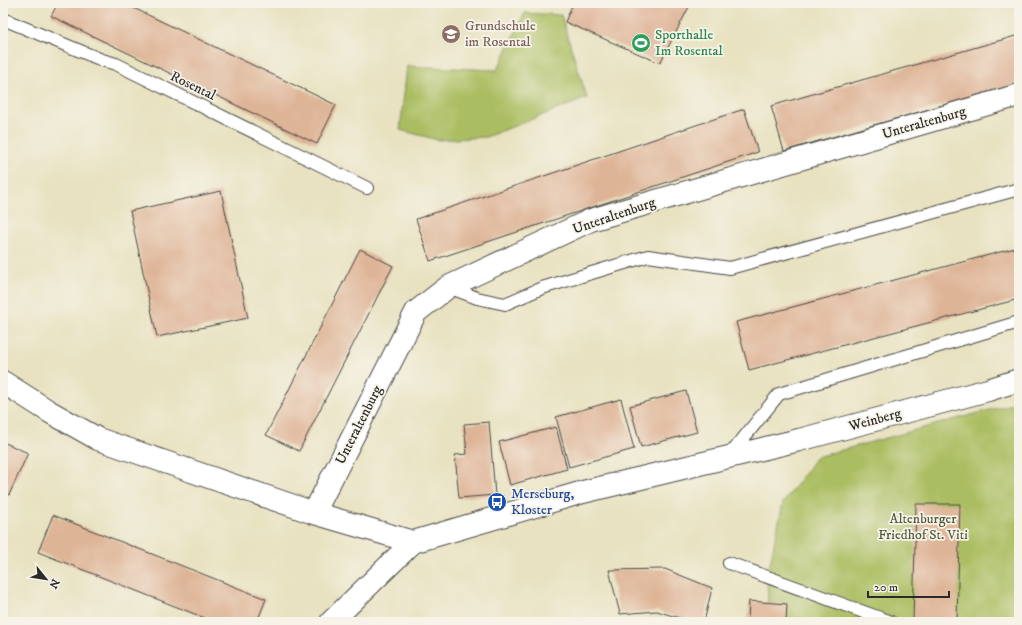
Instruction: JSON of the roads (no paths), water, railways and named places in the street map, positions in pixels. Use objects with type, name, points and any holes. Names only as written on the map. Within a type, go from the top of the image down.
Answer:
[{"type":"street","name":"Unteraltenburg","points":[[314,513],[416,312],[448,287],[591,220],[1019,95]]},
{"type":"street","name":"Weinberg","points":[[730,456],[799,440],[988,390],[1019,380]]},
{"type":"street","points":[[3,382],[50,412],[98,439],[314,513],[413,542]]},
{"type":"street","points":[[331,622],[413,542],[583,492],[730,456]]},
{"type":"lane","name":"Rosental","points":[[3,19],[102,60],[116,64],[367,188]]},
{"type":"lane","points":[[448,287],[477,298],[505,304],[542,288],[648,256],[730,268],[1019,188]]},
{"type":"lane","points":[[730,456],[779,394],[1019,322]]},
{"type":"lane","points":[[729,563],[891,622]]},
{"type":"place","name":"Grundschule im Rosental","points":[[451,34]]},
{"type":"place","name":"Sporthalle Im Rosental","points":[[641,43]]},
{"type":"place","name":"Merseburg, Kloster","points":[[497,502]]},
{"type":"park label","name":"Altenburger Friedhof St. Viti","points":[[923,528]]}]
